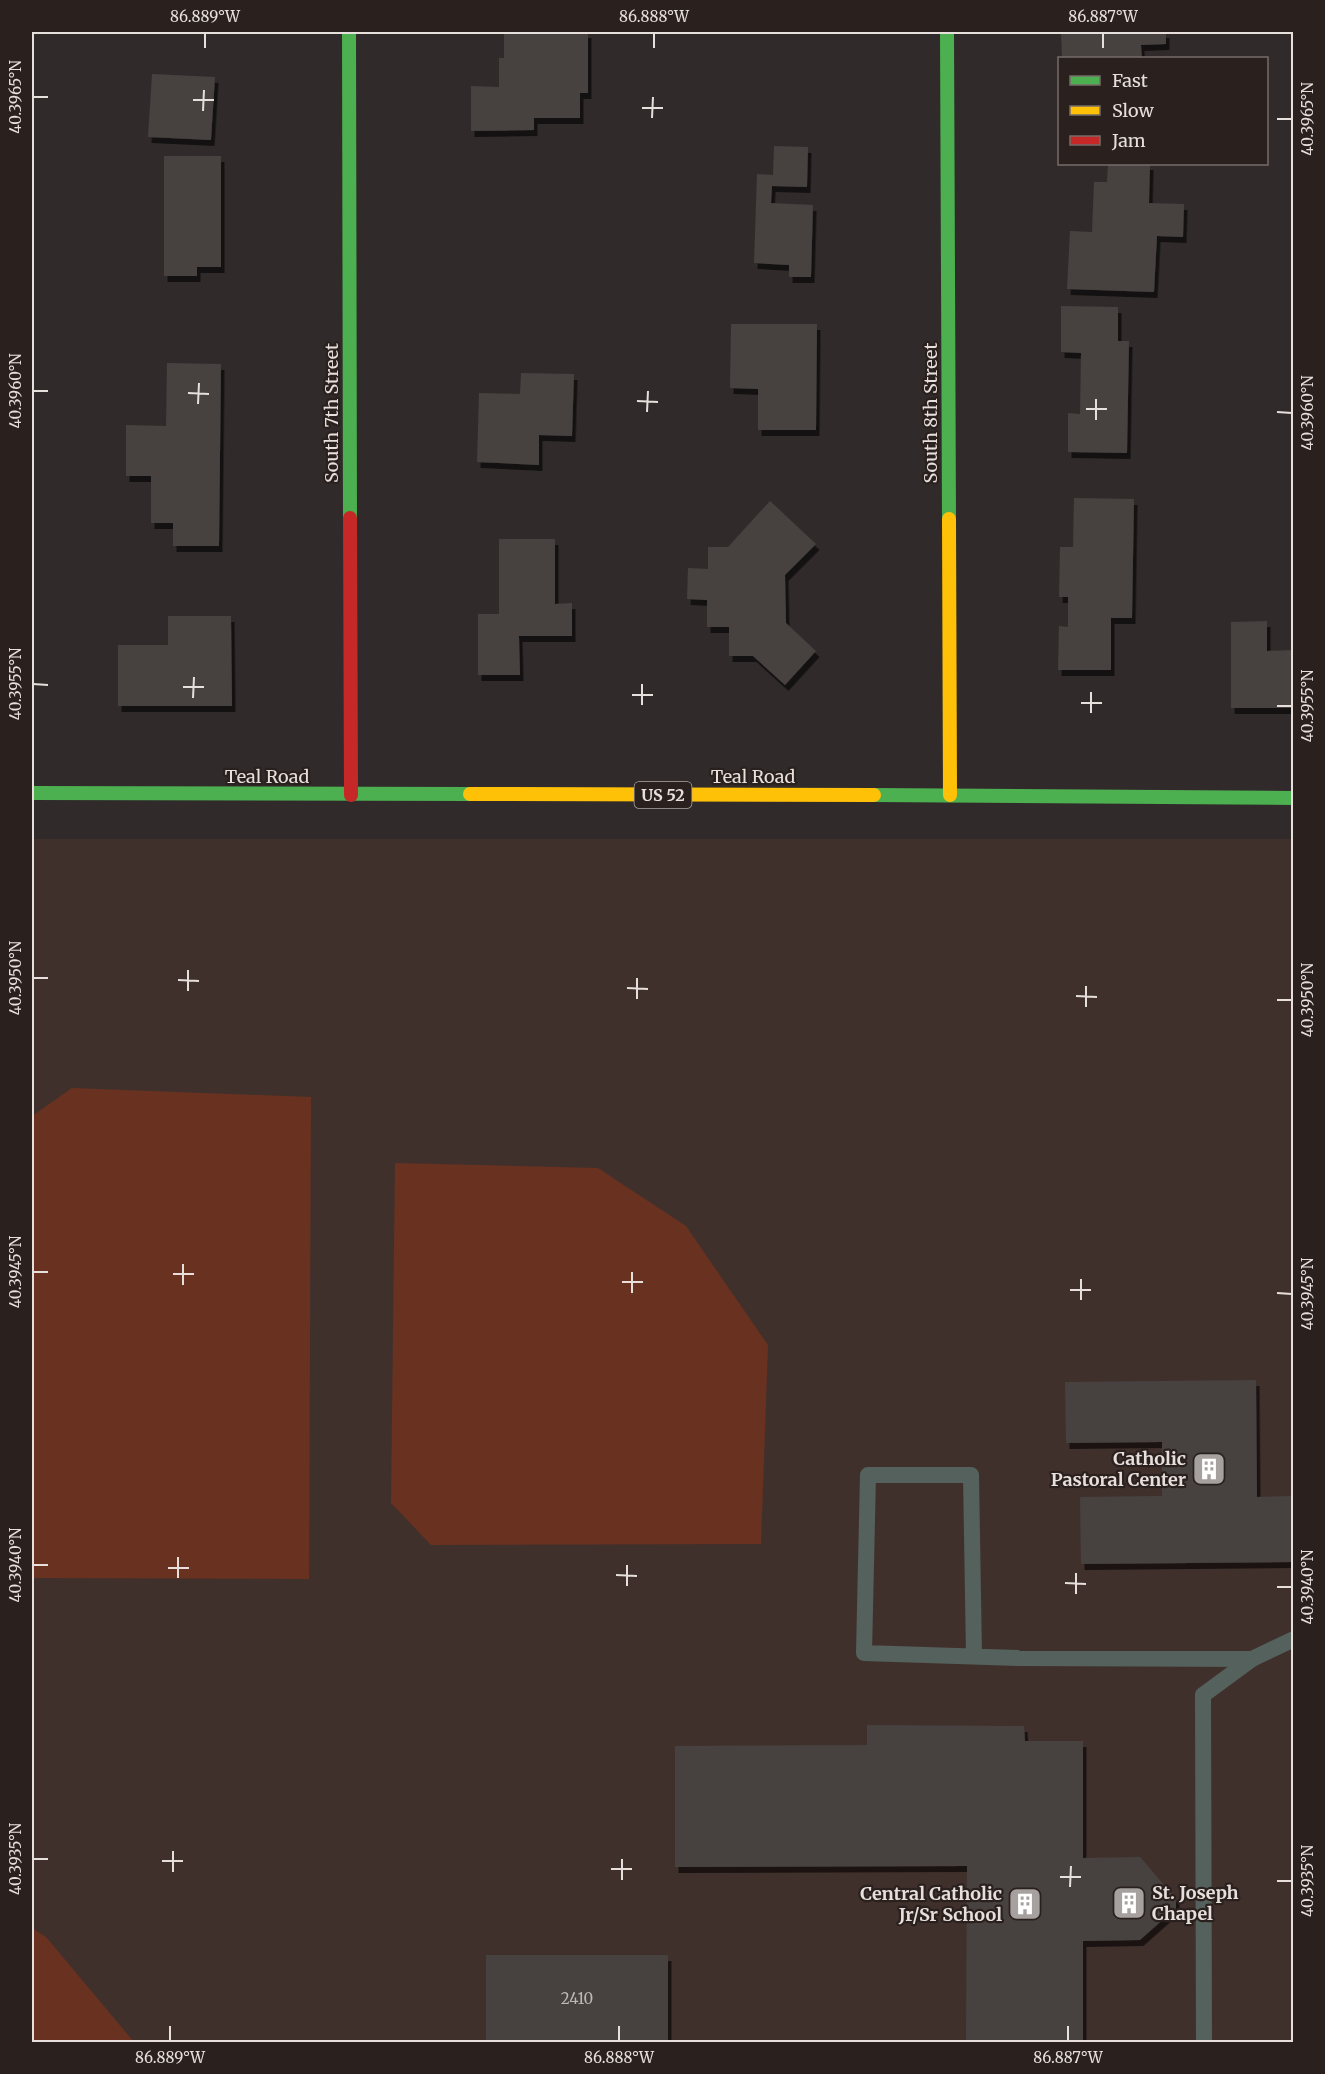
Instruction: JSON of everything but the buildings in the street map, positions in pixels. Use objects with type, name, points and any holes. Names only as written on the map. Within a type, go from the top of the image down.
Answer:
[{"type":"street","name":"South 7th Street","points":[[349,32],[351,795]]},
{"type":"street","name":"South 8th Street","points":[[947,32],[950,795]]},
{"type":"street","name":"Teal Road","points":[[32,793],[1293,798]]},
{"type":"lane","points":[[974,1656],[971,1475],[868,1475],[864,1653],[974,1656],[1252,1659]]},
{"type":"lane","points":[[1204,2043],[1203,1695],[1252,1659],[1293,1639]]},
{"type":"shaded area","points":[[32,839],[1293,839],[1293,2042],[32,2042]]},
{"type":"shaded area","points":[[72,1088],[311,1097],[309,1579],[32,1578],[32,1116]]},
{"type":"shaded area","points":[[395,1163],[598,1168],[686,1226],[768,1345],[761,1544],[431,1545],[391,1503]]},
{"type":"shaded area","points":[[32,1928],[46,1937],[134,2042],[32,2042]]},
{"type":"traffic: fast","points":[[349,32],[350,518]]},
{"type":"traffic: fast","points":[[947,32],[949,519]]},
{"type":"traffic: fast","points":[[32,793],[470,794]]},
{"type":"traffic: fast","points":[[874,795],[1294,798]]},
{"type":"traffic: slow","points":[[949,519],[950,795]]},
{"type":"traffic: slow","points":[[470,794],[874,795]]},
{"type":"traffic: jam","points":[[350,518],[351,795]]},
{"type":"place","name":"Catholic Pastoral Center","points":[[1209,1469]]},
{"type":"place","name":"St. Joseph Chapel","points":[[1129,1903]]},
{"type":"place","name":"Central Catholic Jr/Sr School","points":[[1025,1904]]}]
